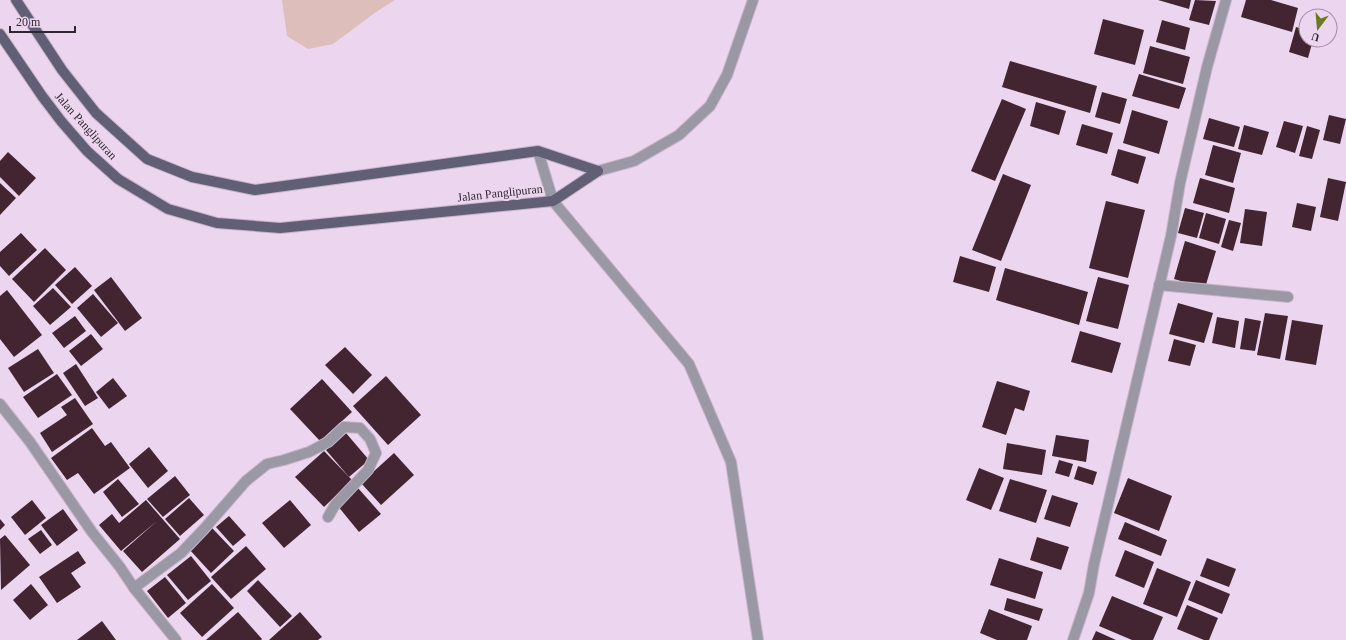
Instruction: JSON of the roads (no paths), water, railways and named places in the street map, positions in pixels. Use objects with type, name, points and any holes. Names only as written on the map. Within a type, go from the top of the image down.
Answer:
[{"type":"main road","name":"Jalan Panglipuran","points":[[16,0],[62,70],[96,113],[147,159],[192,177],[255,190],[538,151],[598,171]]},
{"type":"main road","name":"Jalan Panglipuran","points":[[0,34],[42,96],[61,121],[88,151],[118,180],[168,209],[218,223],[280,228],[554,201],[598,171]]},
{"type":"street","points":[[598,171],[634,161],[679,135],[710,106],[727,75],[753,0]]},
{"type":"street","points":[[1073,640],[1089,593],[1094,564],[1171,236],[1182,176],[1207,67],[1226,0]]},
{"type":"street","points":[[538,151],[554,201],[689,364],[731,462],[758,640]]},
{"type":"street","points":[[1159,285],[1288,297]]},
{"type":"street","points":[[0,404],[30,442],[92,532],[120,567],[134,588],[176,640]]},
{"type":"street","points":[[134,588],[181,553],[246,481],[266,464],[309,452],[328,442],[344,427],[360,428],[370,439],[376,453],[368,470],[335,505],[328,517]]}]
